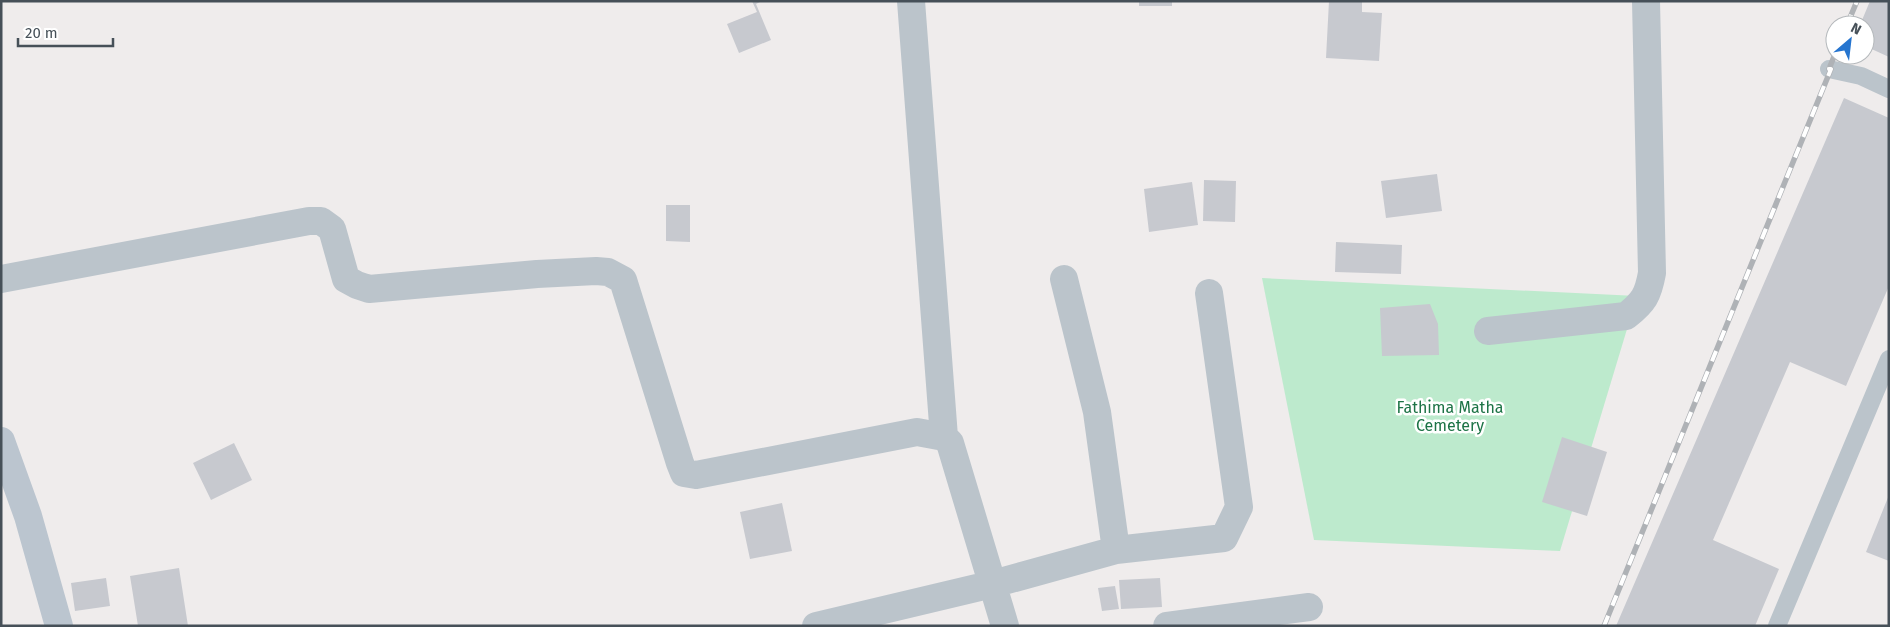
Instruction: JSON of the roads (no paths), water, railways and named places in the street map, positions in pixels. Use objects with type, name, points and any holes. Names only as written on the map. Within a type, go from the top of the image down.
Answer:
[{"type":"street","points":[[911,1],[944,438]]},
{"type":"street","points":[[1488,331],[1626,316],[1641,304],[1649,290],[1652,273],[1646,1]]},
{"type":"street","points":[[1,279],[309,221],[321,221],[332,229],[346,279],[370,289],[537,274],[608,272],[623,280],[684,473],[696,475],[917,432],[944,438],[950,443],[1005,626]]},
{"type":"street","points":[[1064,279],[1097,412],[1116,550]]},
{"type":"street","points":[[816,626],[993,584],[1116,550],[1224,538],[1238,507],[1209,293]]},
{"type":"street","points":[[2,446],[28,516],[59,626]]},
{"type":"street","points":[[1167,626],[1309,607]]},
{"type":"lane","points":[[1829,69],[1861,76],[1889,89]]},
{"type":"lane","points":[[1778,626],[1889,359]]},
{"type":"railway","points":[[1851,15],[1857,1]]},
{"type":"railway","points":[[1604,626],[1831,69],[1829,69],[1831,65]]},
{"type":"park label","name":"Fathima Matha Cemetery","points":[[1450,416]]}]
